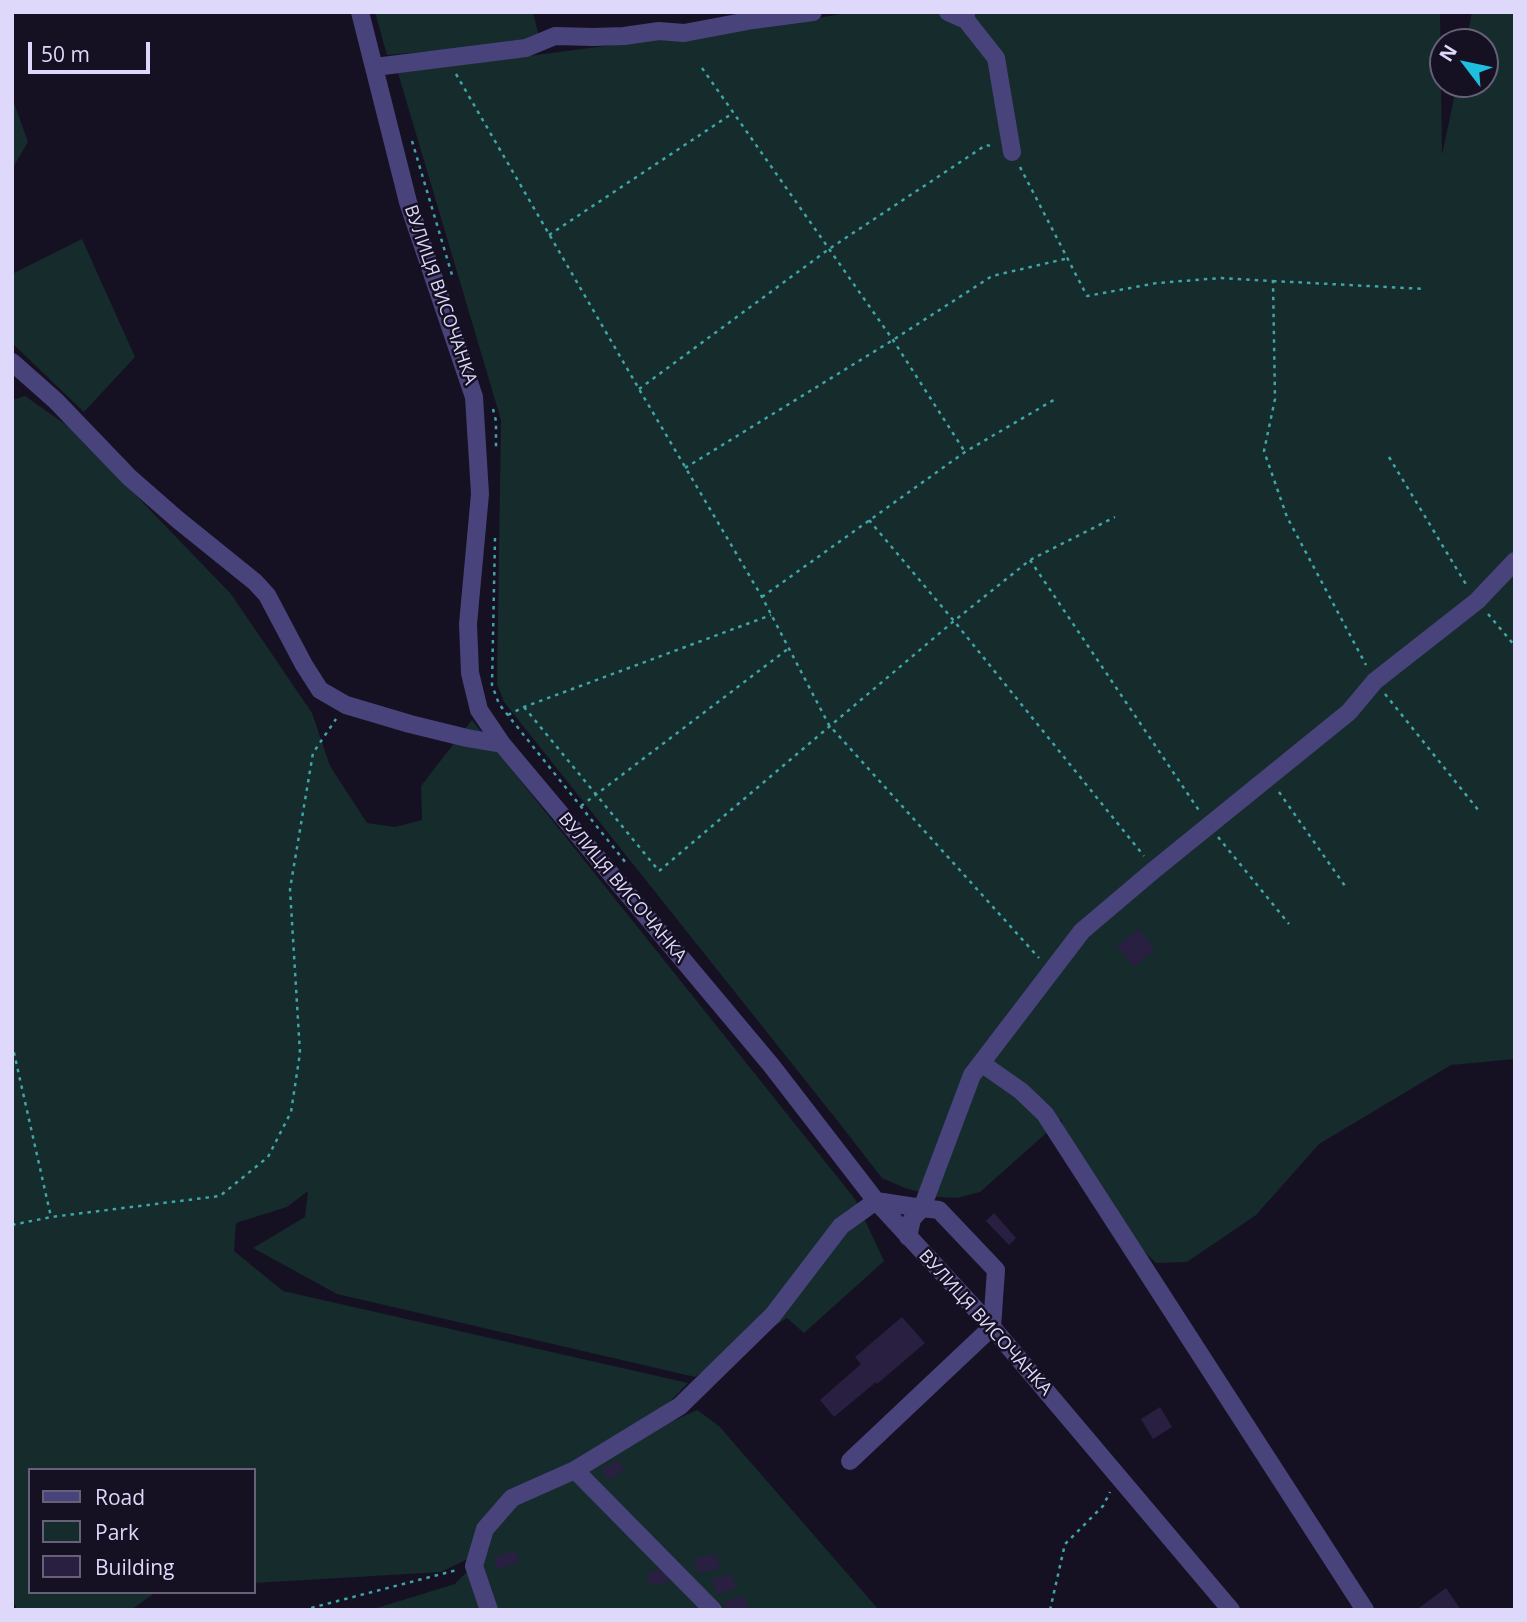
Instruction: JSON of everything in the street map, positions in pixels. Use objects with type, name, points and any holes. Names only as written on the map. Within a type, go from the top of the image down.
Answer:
[{"type":"street","name":"ВУЛИЦЯ ВИСОЧАНКА","points":[[360,12],[408,202],[474,397],[480,494],[468,624],[470,673],[479,710],[502,744],[771,1065],[876,1201],[992,1327],[1231,1610]]},
{"type":"street","points":[[375,66],[526,48],[555,36],[624,36],[659,31],[684,33],[756,16],[813,12]]},
{"type":"street","points":[[948,12],[966,16],[996,58],[1012,152]]},
{"type":"street","points":[[12,362],[56,401],[129,477],[255,582],[267,596],[320,690],[346,705],[410,724],[502,744]]},
{"type":"street","points":[[908,1237],[912,1219],[922,1208],[972,1075],[1082,931],[1349,712],[1375,681],[1477,601],[1515,561]]},
{"type":"street","points":[[981,1063],[1021,1091],[1045,1114],[1365,1610]]},
{"type":"street","points":[[489,1610],[474,1566],[485,1529],[512,1498],[575,1470],[680,1406],[773,1315],[841,1226],[876,1201],[939,1210],[996,1270],[992,1327],[850,1461]]},
{"type":"street","points":[[575,1470],[713,1610]]},
{"type":"path","points":[[447,58],[762,597],[830,725],[1051,972]]},
{"type":"path","points":[[702,68],[893,340],[965,452]]},
{"type":"path","points":[[549,235],[733,113]]},
{"type":"path","points":[[409,131],[453,276]]},
{"type":"path","points":[[639,389],[829,249],[986,145],[1012,152],[1087,296],[1157,283],[1221,278],[1425,289]]},
{"type":"path","points":[[685,468],[992,276],[1069,258]]},
{"type":"path","points":[[1273,281],[1275,398],[1264,451],[1287,517],[1375,681],[1479,811]]},
{"type":"path","points":[[762,597],[965,452],[1057,398]]},
{"type":"path","points":[[492,408],[496,421],[496,463]]},
{"type":"path","points":[[1389,457],[1477,601],[1515,646]]},
{"type":"path","points":[[524,707],[659,871],[1030,560],[1115,517]]},
{"type":"path","points":[[870,520],[1154,870]]},
{"type":"path","points":[[495,532],[492,685],[499,705],[632,870]]},
{"type":"path","points":[[1030,560],[1209,827],[1289,924]]},
{"type":"path","points":[[508,715],[771,615]]},
{"type":"path","points":[[580,806],[789,648]]},
{"type":"path","points":[[12,1225],[51,1217],[220,1196],[268,1157],[291,1112],[300,1053],[290,888],[294,862],[313,753],[346,705]]},
{"type":"path","points":[[1269,778],[1345,886]]},
{"type":"path","points":[[12,1044],[51,1217]]},
{"type":"path","points":[[1050,1610],[1065,1544],[1103,1506],[1117,1477]]},
{"type":"path","points":[[303,1610],[474,1566]]},
{"type":"green space","points":[[375,12],[533,12],[540,41],[387,55]]},
{"type":"green space","points":[[851,12],[1440,12],[1440,28],[1429,28],[1429,98],[1441,98],[1442,155],[1454,98],[1499,98],[1499,28],[1469,28],[1472,12],[1515,12],[1515,1059],[1451,1065],[1319,1144],[1256,1215],[1187,1262],[1156,1263],[1133,1241],[1062,1135],[1062,1119],[980,1192],[957,1198],[937,1197],[882,1178],[504,702],[497,684],[501,420],[398,73]]},
{"type":"green space","points":[[12,97],[28,142],[12,169]]},
{"type":"green space","points":[[82,239],[135,357],[84,412],[12,343],[12,274]]},
{"type":"green space","points":[[25,396],[72,429],[231,594],[312,713],[330,766],[367,823],[395,827],[422,820],[421,786],[472,720],[855,1199],[884,1261],[804,1333],[787,1318],[695,1377],[337,1294],[253,1248],[305,1217],[308,1191],[287,1207],[236,1223],[234,1251],[283,1291],[688,1383],[656,1416],[580,1463],[697,1410],[719,1426],[879,1610],[370,1610],[455,1584],[490,1548],[441,1572],[256,1583],[256,1468],[28,1468],[28,1594],[153,1594],[131,1610],[17,1610],[12,1598],[12,400]]},
{"type":"building","points":[[1139,929],[1155,950],[1134,967],[1117,946]]},
{"type":"building","points":[[994,1213],[1016,1238],[1009,1245],[986,1221]]},
{"type":"building","points":[[902,1317],[925,1343],[834,1417],[820,1400],[861,1364],[855,1357]]},
{"type":"building","points":[[1160,1407],[1172,1427],[1153,1439],[1141,1419]]},
{"type":"building","points":[[619,1460],[624,1471],[607,1480],[602,1469]]},
{"type":"building","points":[[516,1551],[519,1563],[497,1569],[494,1557]]},
{"type":"building","points":[[717,1554],[720,1569],[697,1573],[694,1558]]},
{"type":"building","points":[[666,1568],[670,1581],[650,1586],[647,1573]]},
{"type":"building","points":[[731,1573],[736,1588],[717,1595],[712,1579]]},
{"type":"building","points":[[1446,1588],[1461,1610],[1416,1610]]},
{"type":"building","points":[[745,1596],[748,1608],[727,1610],[725,1601]]}]
